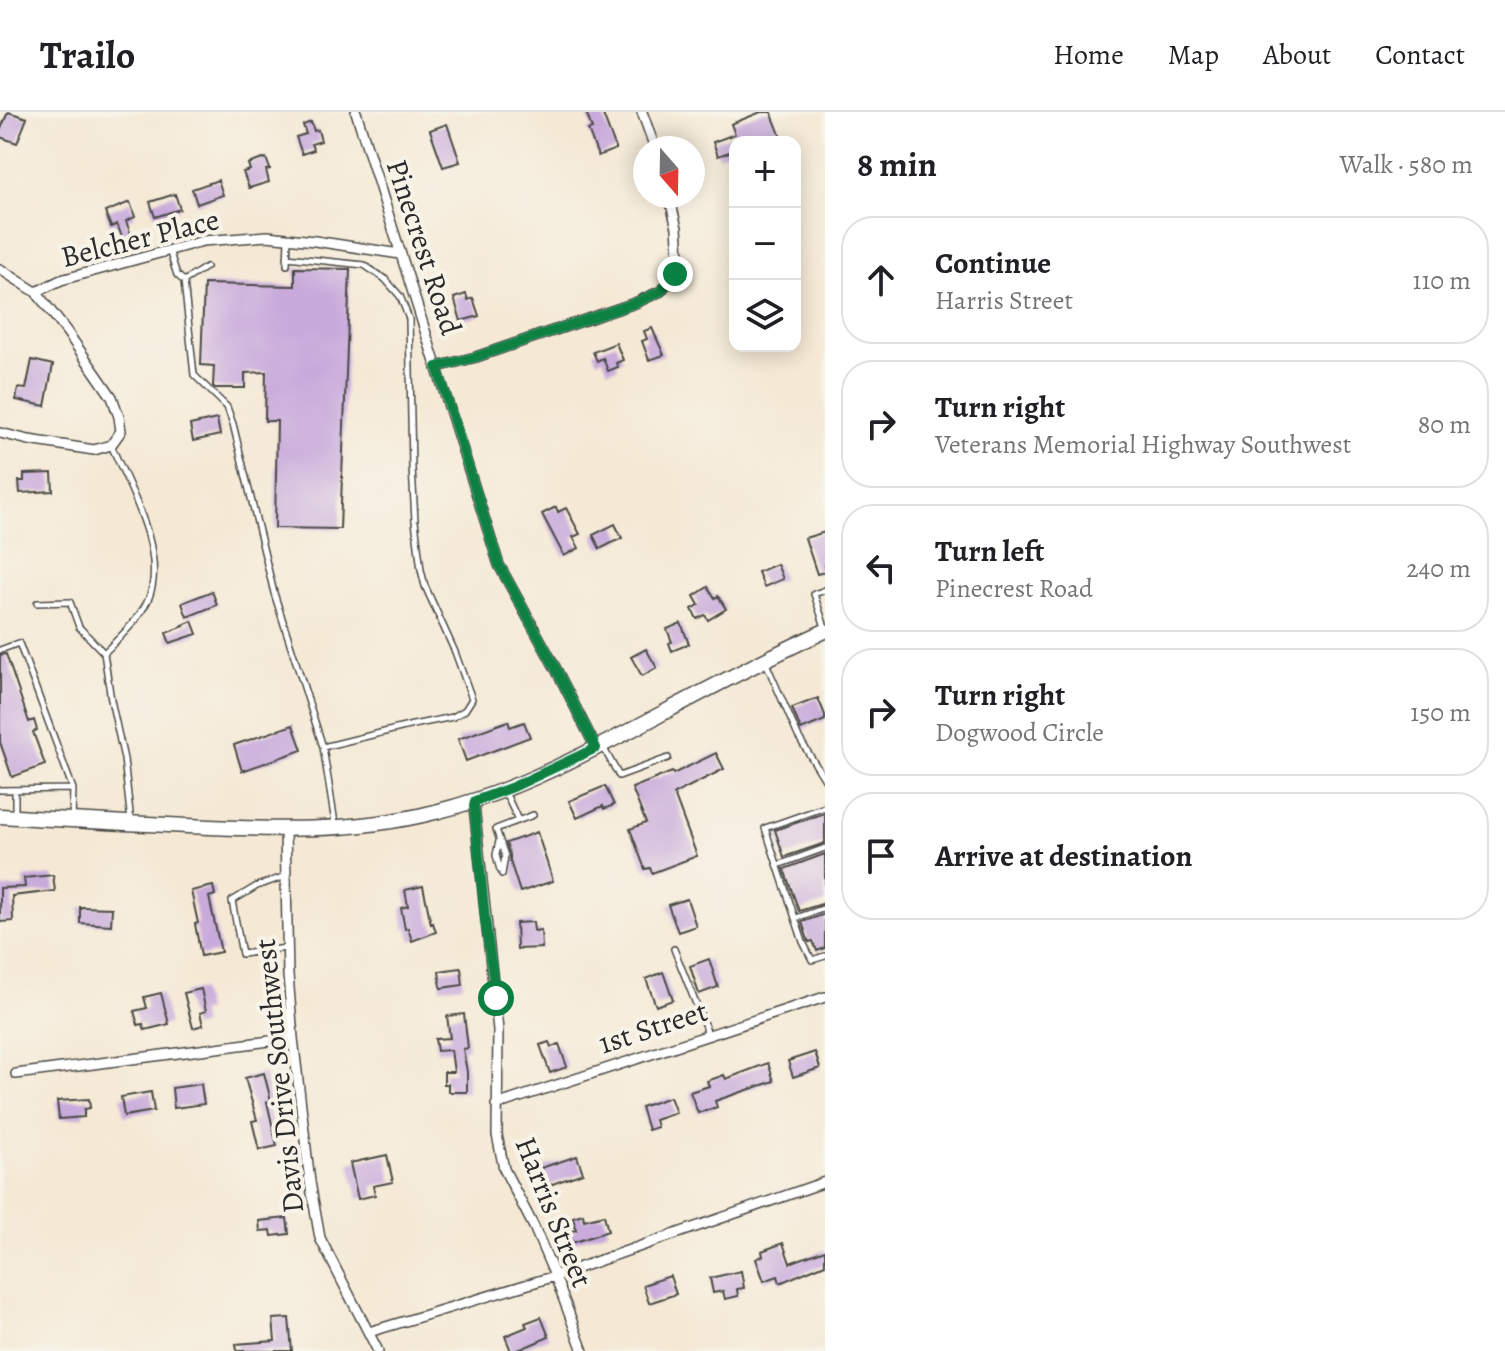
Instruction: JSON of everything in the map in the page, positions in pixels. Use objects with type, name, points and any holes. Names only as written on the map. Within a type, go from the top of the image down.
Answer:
[{"type":"main road","points":[[8,817],[285,830],[390,822],[434,813],[504,790],[599,746],[825,629]]},
{"type":"street","name":"Pinecrest Road","points":[[356,112],[499,565],[599,746]]},
{"type":"street","points":[[642,112],[651,136]]},
{"type":"street","points":[[437,367],[621,308],[661,291],[675,274],[679,255],[672,208]]},
{"type":"street","name":"Belcher Place","points":[[36,292],[61,280],[203,241],[267,236],[400,254]]},
{"type":"street","points":[[0,269],[36,292],[67,332],[112,397],[121,431],[111,445],[94,450],[0,433]]},
{"type":"street","name":"Harris Street","points":[[475,801],[498,1030],[497,1135],[504,1169],[534,1227],[583,1351]]},
{"type":"street","name":"Davis Drive Southwest","points":[[285,830],[287,948],[293,1038],[310,1182],[320,1238],[378,1351]]},
{"type":"street","name":"1st Street","points":[[496,1105],[825,997]]},
{"type":"street","points":[[16,1074],[293,1038]]},
{"type":"street","points":[[369,1332],[555,1276],[825,1182]]},
{"type":"lane","points":[[287,265],[288,238]]},
{"type":"lane","points":[[169,250],[177,275],[184,281],[194,375],[227,407],[230,415],[274,593],[323,747],[336,828]]},
{"type":"lane","points":[[287,257],[364,265],[385,279],[400,296],[409,319],[412,468],[421,570],[472,699],[465,710],[453,717],[323,747]]},
{"type":"lane","points":[[184,281],[206,267]]},
{"type":"lane","points":[[104,653],[133,624],[148,599],[153,577],[152,551],[111,445]]},
{"type":"lane","points":[[825,590],[814,594],[825,629]]},
{"type":"lane","points":[[37,603],[70,602],[79,627],[104,653],[124,759],[131,823]]},
{"type":"lane","points":[[0,650],[19,643],[73,789],[72,820]]},
{"type":"lane","points":[[765,661],[798,736],[825,780]]},
{"type":"lane","points":[[599,746],[619,776],[668,758]]},
{"type":"lane","points":[[0,790],[73,789]]},
{"type":"lane","points":[[8,817],[15,790]]},
{"type":"lane","points":[[504,790],[518,820]]},
{"type":"lane","points":[[825,807],[765,828],[803,942],[812,960],[825,956]]},
{"type":"lane","points":[[500,841],[496,855],[502,874],[505,856],[500,841],[496,829],[533,815]]},
{"type":"lane","points":[[778,865],[825,848]]},
{"type":"lane","points":[[286,876],[257,886],[232,901],[242,954],[287,948]]},
{"type":"lane","points":[[795,919],[825,908]]},
{"type":"lane","points":[[674,949],[708,1034]]},
{"type":"building","points":[[8,112],[27,118],[17,143],[0,137]]},
{"type":"building","points":[[586,112],[602,112],[616,149],[598,156],[588,130],[592,129]]},
{"type":"building","points":[[761,112],[771,112],[781,136],[730,136],[735,134],[731,124]]},
{"type":"building","points":[[311,122],[314,131],[318,130],[321,141],[311,144],[314,150],[302,154],[296,137],[306,134],[303,125]]},
{"type":"building","points":[[447,124],[460,162],[443,167],[430,130]]},
{"type":"building","points":[[729,136],[729,152],[718,156],[713,142]]},
{"type":"building","points":[[266,158],[270,169],[266,170],[269,182],[249,188],[243,172],[250,170],[248,164]]},
{"type":"building","points":[[218,180],[223,195],[197,204],[192,189]]},
{"type":"building","points":[[175,194],[180,209],[155,217],[150,202]]},
{"type":"building","points":[[130,202],[135,217],[126,221],[132,238],[124,242],[117,224],[111,227],[105,212]]},
{"type":"building","points":[[295,268],[350,269],[340,529],[275,528],[277,421],[265,421],[266,372],[245,373],[245,388],[215,388],[214,366],[201,365],[204,284],[295,286]]},
{"type":"building","points":[[466,294],[468,300],[473,298],[479,316],[461,321],[454,298]]},
{"type":"building","points":[[652,328],[664,355],[649,360],[642,341],[647,339],[644,331]]},
{"type":"building","points":[[616,343],[623,360],[616,363],[618,367],[608,371],[603,358],[597,361],[593,352]]},
{"type":"building","points":[[32,360],[53,365],[45,406],[16,400],[18,388],[26,389]]},
{"type":"building","points":[[217,419],[220,435],[193,441],[190,425]]},
{"type":"building","points":[[52,473],[53,491],[20,493],[19,481],[24,481],[24,474]]},
{"type":"building","points":[[556,507],[558,512],[566,508],[580,534],[573,537],[579,548],[564,556],[542,514]]},
{"type":"building","points":[[615,524],[622,538],[600,549],[593,535]]},
{"type":"building","points":[[825,532],[825,572],[817,574],[805,538]]},
{"type":"building","points":[[777,564],[783,579],[764,587],[758,572]]},
{"type":"building","points":[[708,587],[726,609],[708,620],[705,615],[697,619],[692,609],[699,605],[694,596]]},
{"type":"building","points":[[212,591],[217,605],[187,617],[182,603]]},
{"type":"building","points":[[192,621],[197,634],[170,643],[166,633]]},
{"type":"building","points":[[681,623],[689,644],[672,651],[667,629]]},
{"type":"building","points":[[646,649],[657,668],[642,676],[631,657]]},
{"type":"building","points":[[6,654],[29,722],[34,720],[37,730],[33,732],[45,765],[12,777],[0,742],[0,655]]},
{"type":"building","points":[[818,698],[825,720],[801,730],[792,708]]},
{"type":"building","points":[[508,721],[510,727],[524,722],[530,737],[466,761],[458,739]]},
{"type":"building","points":[[293,725],[302,750],[242,771],[234,745]]},
{"type":"building","points":[[716,753],[724,769],[674,794],[697,856],[652,873],[650,868],[645,869],[630,829],[646,823],[632,788],[673,774]]},
{"type":"building","points":[[605,786],[614,805],[604,809],[603,806],[577,818],[569,801]]},
{"type":"building","points":[[825,813],[825,843],[784,857],[775,830]]},
{"type":"building","points":[[537,832],[553,881],[520,892],[506,843]]},
{"type":"building","points":[[825,854],[825,903],[799,911],[784,869]]},
{"type":"building","points":[[53,875],[55,891],[12,896],[13,921],[0,922],[0,888],[25,887],[24,878]]},
{"type":"building","points":[[213,886],[215,895],[209,897],[221,952],[201,956],[191,891]]},
{"type":"building","points":[[423,886],[431,924],[436,932],[412,941],[408,928],[405,929],[401,908],[408,906],[405,890]]},
{"type":"building","points":[[687,899],[696,926],[678,932],[668,905]]},
{"type":"building","points":[[80,907],[112,908],[111,925],[80,923]]},
{"type":"building","points":[[825,914],[825,948],[817,951],[813,941],[809,942],[802,922]]},
{"type":"building","points":[[533,922],[534,931],[541,930],[542,948],[517,949],[516,923]]},
{"type":"building","points":[[709,959],[718,987],[699,994],[690,966]]},
{"type":"building","points":[[461,968],[463,985],[441,988],[439,971]]},
{"type":"building","points":[[663,972],[673,1000],[656,1006],[646,979]]},
{"type":"building","points":[[201,989],[206,1011],[200,1013],[203,1025],[193,1028],[184,993]]},
{"type":"building","points":[[161,993],[169,1024],[145,1030],[143,1024],[138,1025],[134,1011],[147,1008],[144,997]]},
{"type":"building","points":[[464,1014],[468,1048],[463,1049],[467,1092],[448,1092],[444,1072],[454,1072],[451,1050],[437,1051],[435,1039],[450,1038],[447,1016]]},
{"type":"building","points":[[549,1042],[551,1047],[559,1044],[567,1067],[550,1073],[540,1045]]},
{"type":"building","points":[[815,1052],[820,1068],[793,1077],[788,1061]]},
{"type":"building","points":[[768,1063],[774,1081],[715,1101],[717,1107],[698,1113],[690,1092],[709,1086],[707,1081],[724,1075],[726,1079]]},
{"type":"building","points":[[264,1073],[277,1146],[259,1150],[252,1121],[257,1120],[245,1078]]},
{"type":"building","points":[[201,1084],[204,1104],[174,1108],[172,1088]]},
{"type":"building","points":[[151,1092],[154,1111],[124,1116],[121,1097]]},
{"type":"building","points":[[670,1097],[676,1113],[655,1120],[657,1127],[648,1130],[641,1107]]},
{"type":"building","points":[[89,1099],[90,1108],[84,1109],[84,1117],[59,1119],[57,1101]]},
{"type":"building","points":[[387,1155],[393,1182],[373,1186],[375,1195],[358,1199],[350,1163]]},
{"type":"building","points":[[577,1156],[583,1173],[547,1186],[541,1168]]},
{"type":"building","points":[[583,1214],[584,1220],[604,1215],[608,1231],[572,1243],[569,1232],[576,1230],[573,1217]]},
{"type":"building","points":[[287,1218],[289,1234],[272,1236],[271,1230],[260,1231],[259,1221]]},
{"type":"building","points":[[783,1243],[790,1263],[825,1250],[825,1264],[780,1283],[778,1276],[764,1281],[756,1259],[763,1256],[762,1251]]},
{"type":"building","points":[[741,1271],[744,1288],[737,1289],[738,1296],[725,1299],[723,1291],[713,1293],[710,1278]]},
{"type":"building","points":[[670,1276],[676,1294],[649,1303],[643,1285]]},
{"type":"building","points":[[541,1317],[549,1337],[511,1351],[505,1336]]},
{"type":"building","points":[[289,1318],[292,1351],[237,1351],[236,1344],[275,1341],[273,1319]]},
{"type":"route","points":[[496,998],[485,919],[475,801],[561,766],[596,748],[499,565],[437,367],[476,357],[635,303],[661,291],[675,274]]}]
